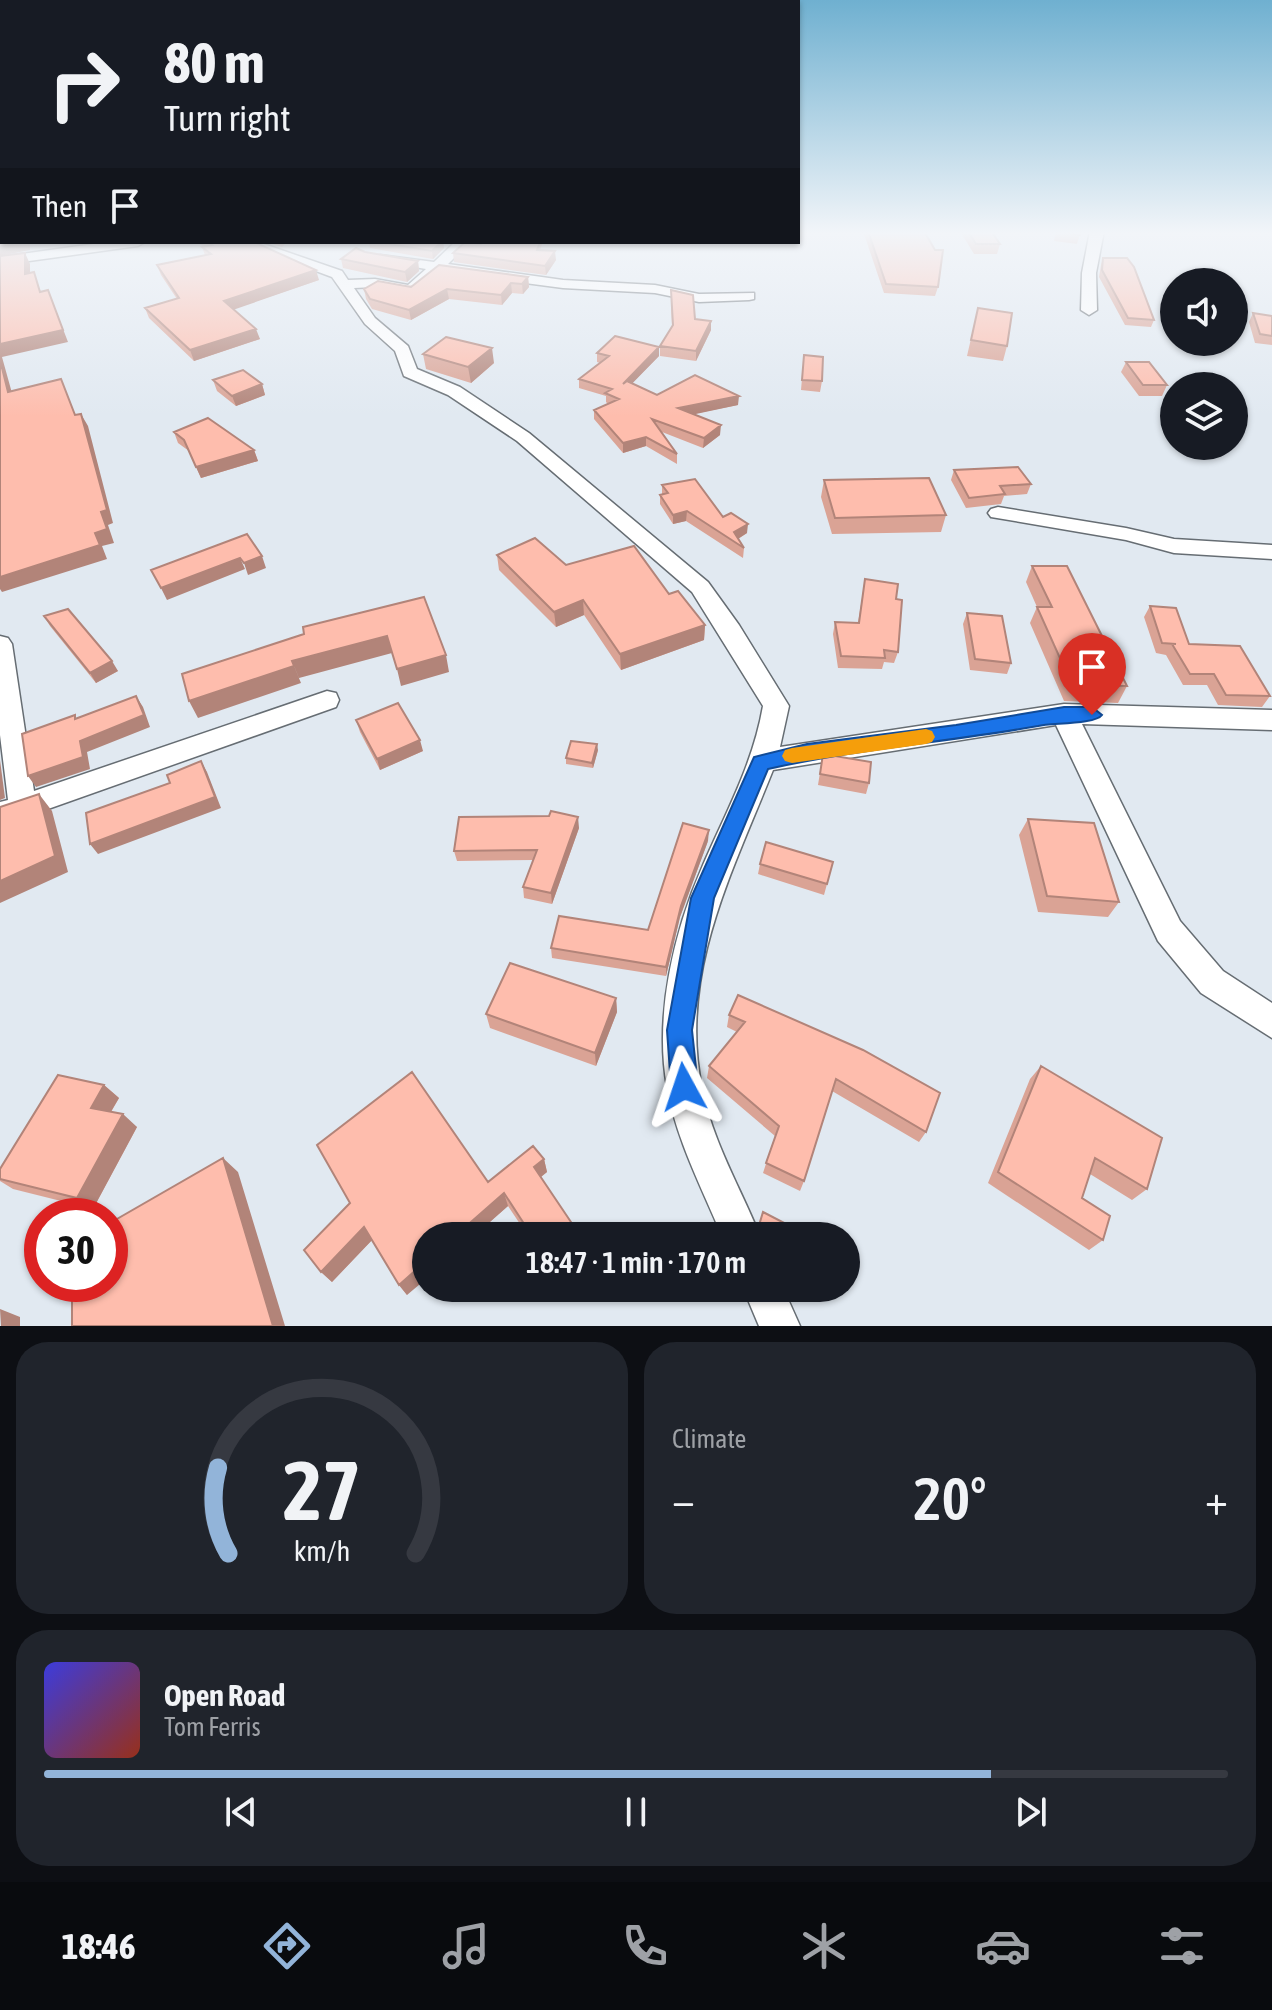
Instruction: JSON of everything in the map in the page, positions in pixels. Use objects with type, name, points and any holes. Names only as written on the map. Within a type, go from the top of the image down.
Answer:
[{"type":"street","points":[[352,293],[370,321],[402,349],[410,372],[454,391],[523,437],[700,587],[731,631],[776,706],[769,748],[703,898],[679,1030],[684,1087],[704,1149],[735,1222]]},
{"type":"street","points":[[674,293],[699,298],[749,296]]},
{"type":"street","points":[[1089,293],[1089,310]]},
{"type":"street","points":[[998,513],[1126,534],[1174,546],[1272,552]]},
{"type":"street","points":[[0,644],[12,810],[327,700]]},
{"type":"street","points":[[761,762],[807,752],[956,733],[1064,714],[1272,720]]},
{"type":"street","points":[[1064,714],[1169,931],[1212,982],[1272,1022]]},
{"type":"street","points":[[769,1302],[780,1326]]},
{"type":"building","points":[[0,293],[49,293],[63,330],[0,344]]},
{"type":"building","points":[[176,293],[248,293],[224,301],[256,329],[190,350],[145,308],[179,298]]},
{"type":"building","points":[[366,293],[440,293],[409,310],[370,299]]},
{"type":"building","points":[[671,293],[693,295],[695,319],[711,321],[696,351],[660,346],[673,325]]},
{"type":"building","points":[[1114,293],[1144,293],[1154,320],[1128,318]]},
{"type":"building","points":[[978,308],[1012,313],[1007,346],[971,340]]},
{"type":"building","points":[[1253,313],[1272,316],[1272,336],[1260,334]]},
{"type":"building","points":[[615,336],[659,347],[623,384],[627,381],[657,395],[695,375],[739,396],[678,408],[721,425],[704,438],[652,419],[677,454],[646,437],[623,443],[594,410],[619,399],[605,393],[612,389],[579,379],[609,356],[597,353]]},
{"type":"building","points":[[446,337],[492,348],[468,367],[423,354]]},
{"type":"building","points":[[804,355],[823,357],[822,381],[802,380]]},
{"type":"building","points":[[0,360],[8,392],[61,379],[75,415],[81,414],[107,510],[101,512],[107,529],[95,533],[100,545],[0,577]]},
{"type":"building","points":[[1126,362],[1149,362],[1160,376],[1160,385],[1143,385]]},
{"type":"building","points":[[243,370],[262,384],[232,396],[213,380]]},
{"type":"building","points":[[208,418],[254,450],[196,467],[184,440],[174,432]]},
{"type":"building","points":[[1018,467],[1031,484],[1000,486],[1005,494],[969,498],[954,470]]},
{"type":"building","points":[[929,478],[946,515],[835,518],[824,480]]},
{"type":"building","points":[[695,479],[723,517],[731,513],[748,524],[734,532],[744,548],[687,511],[673,515],[660,495],[668,493],[662,485]]},
{"type":"building","points":[[247,534],[262,556],[244,563],[240,558],[161,588],[151,570]]},
{"type":"building","points":[[535,538],[566,565],[634,546],[669,594],[678,591],[705,625],[620,654],[583,600],[554,612],[497,555]]},
{"type":"building","points":[[1032,566],[1067,566],[1127,686],[1072,685],[1037,607],[1052,607]]},
{"type":"building","points":[[865,579],[898,584],[896,599],[902,600],[898,652],[884,650],[885,658],[841,656],[835,622],[859,623]]},
{"type":"building","points":[[424,597],[446,655],[397,669],[387,636],[292,661],[294,666],[189,701],[182,674],[304,634],[303,627]]},
{"type":"building","points":[[1150,606],[1176,608],[1189,644],[1240,646],[1270,696],[1226,695],[1214,674],[1190,674],[1172,644],[1176,644],[1162,643]]},
{"type":"building","points":[[68,609],[112,661],[90,673],[44,616]]},
{"type":"building","points":[[967,613],[1002,616],[1011,663],[975,659]]},
{"type":"building","points":[[136,696],[144,715],[80,741],[83,757],[28,776],[22,734],[75,715],[75,719]]},
{"type":"building","points":[[398,703],[420,740],[377,759],[356,720]]},
{"type":"building","points":[[571,741],[597,744],[592,763],[566,758]]},
{"type":"building","points":[[823,754],[871,762],[869,783],[820,774]]},
{"type":"building","points":[[201,761],[215,797],[90,844],[86,813],[170,783],[167,775]]},
{"type":"building","points":[[39,794],[55,856],[0,881],[0,807]]},
{"type":"building","points":[[551,811],[578,817],[551,893],[523,887],[537,850],[454,851],[459,817],[549,816]]},
{"type":"building","points":[[1028,819],[1094,823],[1119,902],[1047,896]]},
{"type":"building","points":[[683,823],[709,830],[681,906],[666,967],[551,948],[559,916],[648,930]]},
{"type":"building","points":[[766,842],[833,862],[827,884],[760,864]]},
{"type":"building","points":[[510,963],[616,998],[595,1053],[486,1014]]},
{"type":"building","points":[[738,995],[863,1050],[940,1093],[926,1132],[836,1079],[804,1181],[766,1163],[779,1126],[709,1066],[745,1022],[729,1015]]},
{"type":"building","points":[[1041,1066],[1162,1138],[1147,1189],[1095,1158],[1082,1198],[1110,1216],[1103,1240],[998,1172]]},
{"type":"building","points":[[412,1072],[488,1182],[533,1146],[544,1159],[534,1167],[571,1222],[523,1222],[504,1193],[471,1222],[412,1222],[412,1273],[399,1285],[364,1227],[321,1272],[304,1250],[350,1203],[317,1145]]},
{"type":"building","points":[[58,1075],[104,1085],[91,1108],[123,1114],[77,1198],[0,1179],[0,1169]]},
{"type":"building","points":[[223,1158],[273,1326],[72,1326],[72,1302],[128,1302],[128,1213]]},
{"type":"building","points":[[763,1212],[782,1222],[760,1222]]},
{"type":"slow traffic","points":[[792,756],[926,737]]},
{"type":"route","points":[[684,1087],[679,1030],[703,898],[761,762],[807,752],[956,733],[1064,714],[1092,715]]}]
